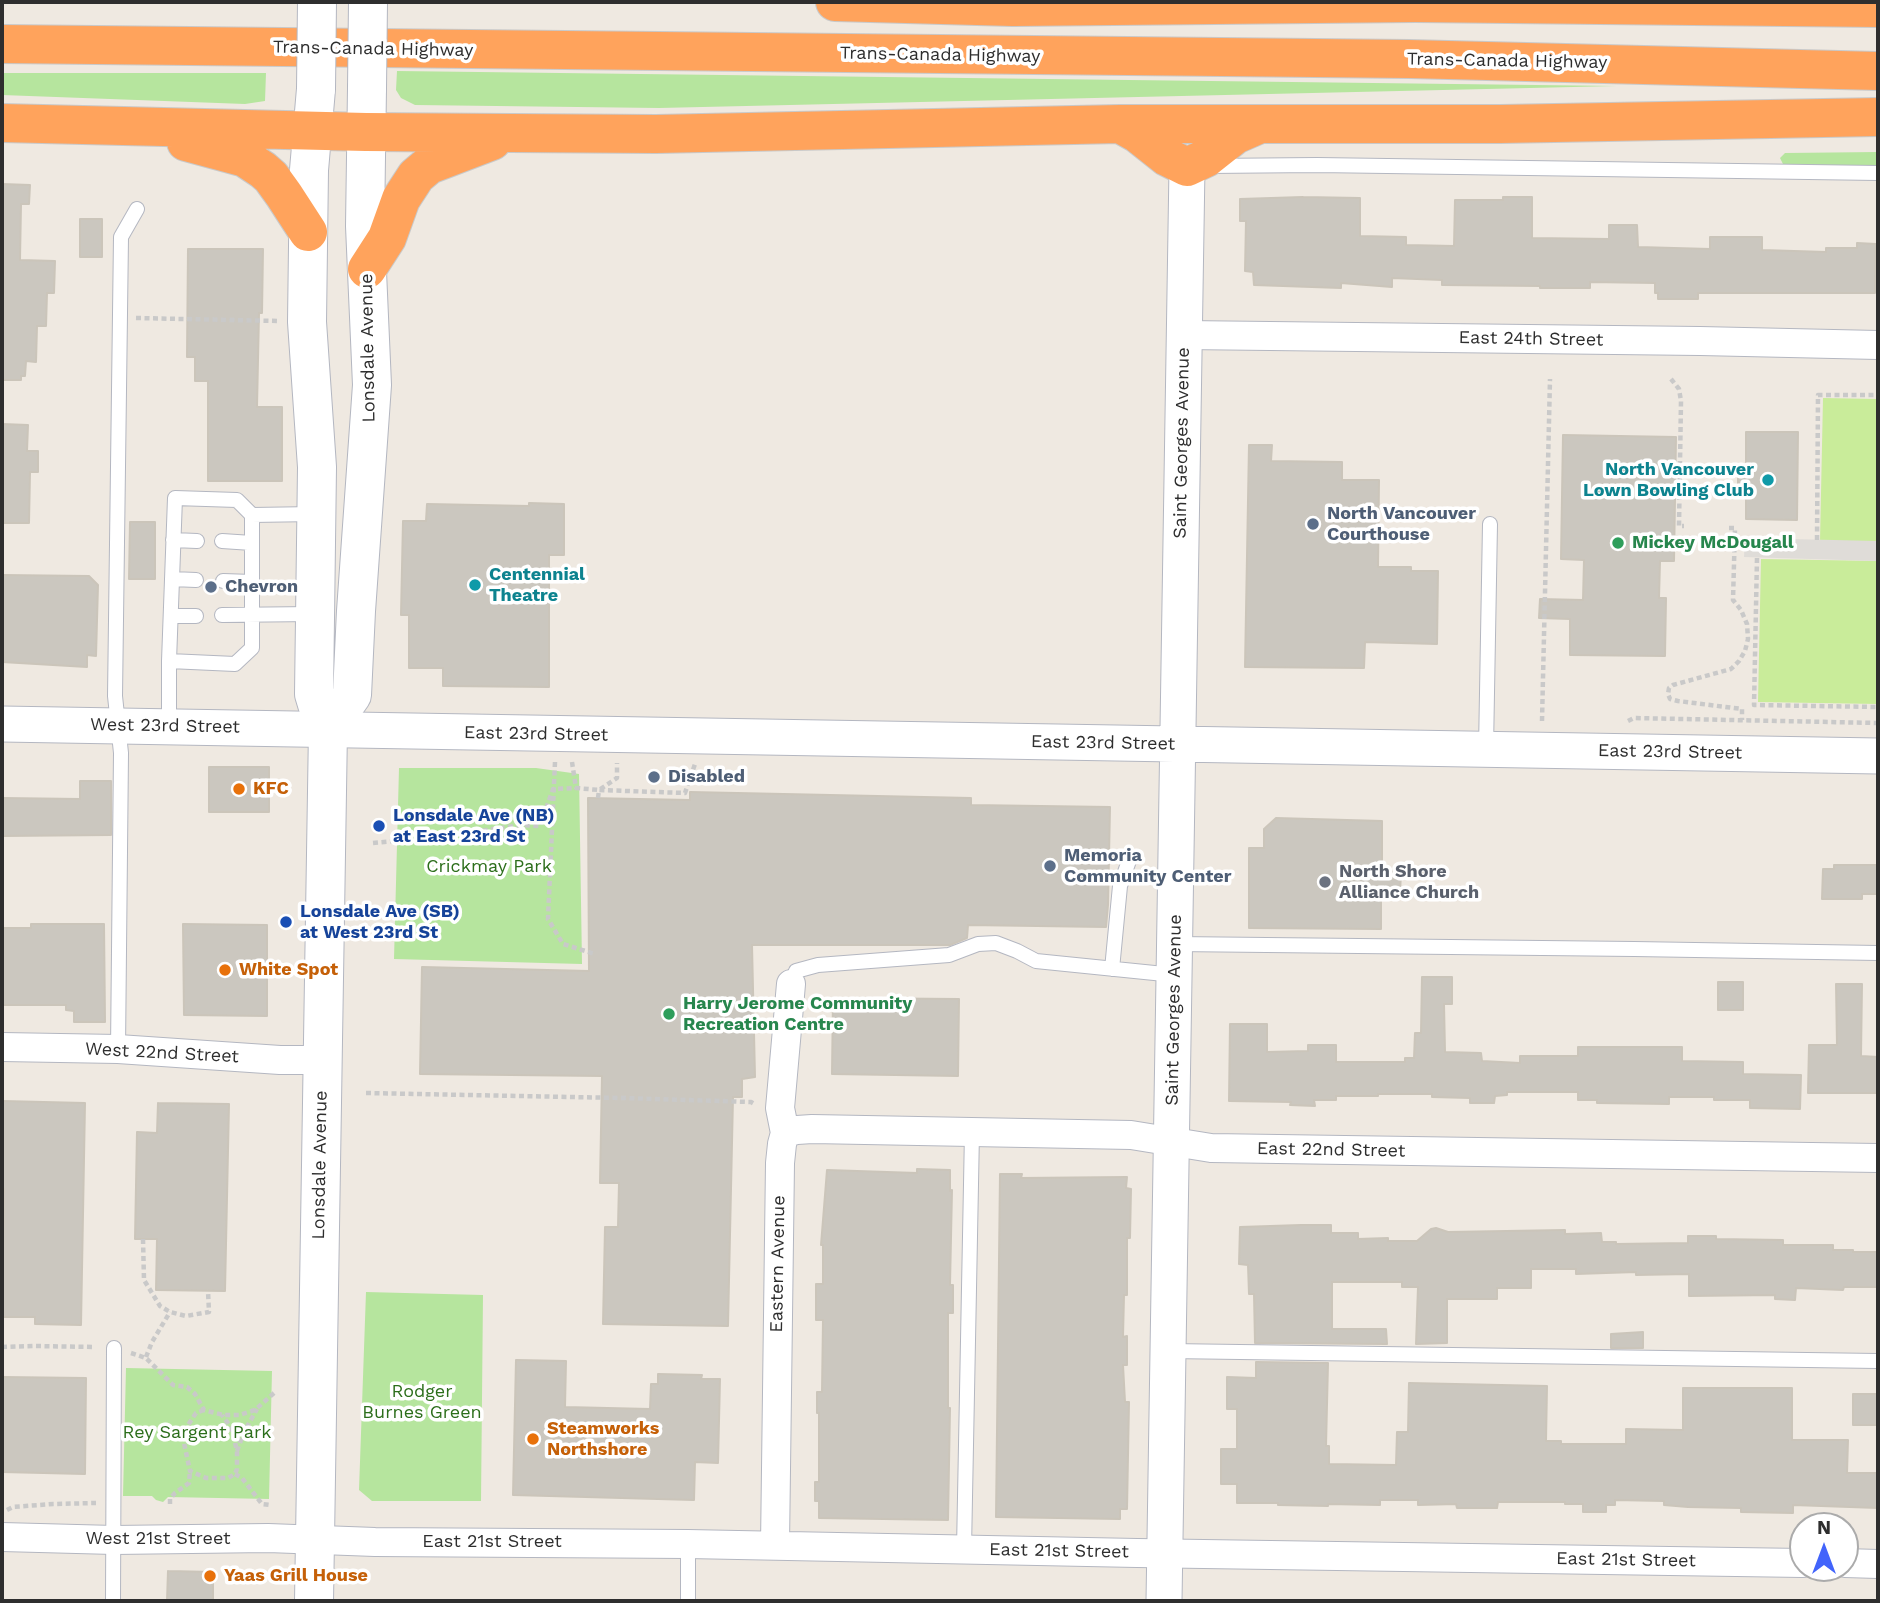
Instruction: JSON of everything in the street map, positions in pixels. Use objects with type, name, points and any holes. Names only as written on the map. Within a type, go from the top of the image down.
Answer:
[{"type":"highway","points":[[835,2],[1013,6],[1415,3],[1878,8]]},
{"type":"highway","name":"Trans-Canada Highway","points":[[2,44],[1422,59],[1878,71]]},
{"type":"highway","points":[[2,123],[512,134],[1120,124],[1500,124],[1878,117]]},
{"type":"highway","points":[[1120,124],[1138,134],[1167,157],[1187,167],[1206,158],[1235,135],[1260,124]]},
{"type":"highway","points":[[129,127],[245,158],[271,177],[308,232]]},
{"type":"highway","points":[[368,269],[387,238],[401,199],[416,176],[429,165],[512,134]]},
{"type":"main road","name":"Lonsdale Avenue","points":[[314,1601],[328,729],[314,694],[317,467],[307,322],[309,170],[316,89],[317,2]]},
{"type":"main road","name":"Lonsdale Avenue","points":[[328,729],[352,695],[354,682],[356,611],[372,385],[365,226],[368,2]]},
{"type":"street","name":"Saint Georges Avenue","points":[[1164,1601],[1187,167]]},
{"type":"street","name":"East 24th Street","points":[[1184,335],[1878,345]]},
{"type":"street","name":"West 23rd Street","points":[[2,724],[328,729]]},
{"type":"street","name":"East 23rd Street","points":[[328,729],[1878,756]]},
{"type":"street","name":"Eastern Avenue","points":[[775,1545],[780,1163],[785,1133],[780,1097],[791,984]]},
{"type":"street","name":"West 22nd Street","points":[[2,1046],[322,1060]]},
{"type":"street","name":"East 22nd Street","points":[[785,1133],[812,1129],[1131,1135],[1211,1148],[1878,1158]]},
{"type":"street","name":"West 21st Street","points":[[2,1537],[315,1540]]},
{"type":"street","name":"East 21st Street","points":[[315,1540],[775,1545],[1789,1563]]},
{"type":"street","points":[[1859,1563],[1878,1564]]},
{"type":"lane","points":[[1187,167],[1317,165],[1878,173]]},
{"type":"lane","points":[[118,1049],[121,753],[115,696],[121,237],[137,208]]},
{"type":"lane","points":[[169,661],[235,664],[253,648],[252,515],[237,500],[175,498],[169,661],[169,726]]},
{"type":"lane","points":[[252,515],[316,514]]},
{"type":"lane","points":[[1486,749],[1490,524]]},
{"type":"lane","points":[[173,540],[197,541]]},
{"type":"lane","points":[[222,541],[252,543]]},
{"type":"lane","points":[[172,579],[196,580]]},
{"type":"lane","points":[[223,581],[252,582]]},
{"type":"lane","points":[[222,615],[315,614]]},
{"type":"lane","points":[[171,616],[197,616]]},
{"type":"lane","points":[[1112,969],[1120,886],[1130,858]]},
{"type":"lane","points":[[791,984],[796,971],[818,965],[949,955],[978,944],[996,943],[1036,961],[1112,969],[1175,960],[1634,948],[1878,953]]},
{"type":"lane","points":[[964,1549],[972,1132]]},
{"type":"lane","points":[[113,1601],[114,1348]]},
{"type":"lane","points":[[1169,1351],[1878,1361]]},
{"type":"lane","points":[[688,1544],[688,1601]]},
{"type":"path","points":[[121,318],[307,322]]},
{"type":"path","points":[[1542,727],[1550,379]]},
{"type":"path","points":[[1671,379],[1679,389],[1681,401],[1679,526],[1684,526]]},
{"type":"path","points":[[1817,540],[1818,395],[1878,396]]},
{"type":"path","points":[[1730,528],[1735,528],[1733,600],[1747,624],[1748,639],[1745,651],[1731,669],[1673,684],[1668,694],[1670,699],[1678,701],[1742,709],[1742,720]]},
{"type":"path","points":[[1757,558],[1754,705],[1878,707]]},
{"type":"path","points":[[555,761],[548,919],[563,944],[595,954]]},
{"type":"path","points":[[572,761],[576,788]]},
{"type":"path","points":[[598,798],[599,790],[617,778],[617,762]]},
{"type":"path","points":[[553,789],[685,793],[695,764]]},
{"type":"path","points":[[373,843],[521,825],[540,827],[553,789]]},
{"type":"path","points":[[366,1093],[751,1102],[759,1108]]},
{"type":"path","points":[[143,1239],[144,1280],[160,1306],[186,1316],[209,1312],[208,1291]]},
{"type":"path","points":[[146,1357],[170,1312]]},
{"type":"path","points":[[2,1347],[114,1348],[146,1357],[173,1385],[187,1387],[195,1394],[204,1410]]},
{"type":"path","points":[[170,1504],[174,1493],[189,1483],[190,1471],[184,1437],[192,1418],[204,1410],[221,1415],[239,1415],[258,1407],[274,1393]]},
{"type":"path","points":[[235,1474],[237,1452],[244,1432],[258,1407]]},
{"type":"path","points":[[221,1415],[230,1426],[237,1452]]},
{"type":"path","points":[[190,1471],[213,1479],[228,1478],[235,1474]]},
{"type":"path","points":[[235,1474],[242,1478],[262,1504],[270,1505]]},
{"type":"path","points":[[13,1507],[101,1502]]},
{"type":"green space","points":[[397,71],[1617,86],[659,108],[415,105],[401,98],[396,90]]},
{"type":"green space","points":[[2,73],[266,73],[265,101],[245,104],[2,95]]},
{"type":"green space","points":[[1878,152],[1878,166],[1791,165],[1783,164],[1780,158],[1785,153]]},
{"type":"green space","points":[[1823,398],[1878,399],[1878,542],[1820,541]]},
{"type":"green space","points":[[1761,559],[1878,561],[1878,704],[1758,702]]},
{"type":"green space","name":"Crickmay Park","points":[[399,768],[536,768],[579,774],[582,964],[394,959]]},
{"type":"green space","name":"Rodger Burnes Green","points":[[366,1292],[483,1295],[481,1501],[372,1501],[359,1490]]},
{"type":"green space","name":"Rey Sargent Park","points":[[126,1368],[272,1371],[269,1499],[168,1497],[163,1502],[152,1496],[123,1496]]},
{"type":"shaded area","points":[[1745,538],[1878,541],[1878,561],[1744,557]]},
{"type":"building","points":[[2,184],[30,185],[29,204],[21,204],[20,260],[55,261],[54,293],[47,293],[46,326],[37,326],[36,362],[26,361],[25,376],[21,376],[21,380],[2,380]]},
{"type":"building","points":[[1503,197],[1532,197],[1532,238],[1609,239],[1609,225],[1637,225],[1638,247],[1710,249],[1710,237],[1762,237],[1762,250],[1826,252],[1826,248],[1857,248],[1857,243],[1876,244],[1875,293],[1698,293],[1698,299],[1658,299],[1655,283],[1590,282],[1590,288],[1540,288],[1442,285],[1442,280],[1392,278],[1392,287],[1341,283],[1341,288],[1254,285],[1253,272],[1245,271],[1246,221],[1240,221],[1240,199],[1360,198],[1360,236],[1406,237],[1406,245],[1454,246],[1455,200],[1503,200]]},
{"type":"building","points":[[80,219],[102,219],[102,257],[80,257]]},
{"type":"building","points":[[188,249],[263,249],[257,407],[282,407],[282,481],[208,481],[208,381],[195,381],[195,357],[187,357]]},
{"type":"building","points":[[2,424],[28,425],[27,451],[38,451],[38,472],[30,472],[29,523],[2,523]]},
{"type":"building","name":"North Vancouver Lown Bowling Club","points":[[1746,432],[1798,432],[1797,520],[1746,519],[1746,491],[1738,491],[1738,468],[1746,468]]},
{"type":"building","name":"Mickey McDougall","points":[[1563,435],[1676,437],[1674,561],[1660,561],[1659,598],[1666,598],[1665,656],[1570,655],[1570,619],[1539,618],[1540,599],[1583,600],[1584,560],[1561,559]]},
{"type":"building","name":"North Vancouver Courthouse","points":[[1249,445],[1272,445],[1271,461],[1342,462],[1342,480],[1379,480],[1378,567],[1411,567],[1411,571],[1438,571],[1437,644],[1365,642],[1364,668],[1245,667]]},
{"type":"building","name":"Centennial Theatre","points":[[529,503],[564,504],[564,555],[549,555],[549,687],[443,686],[443,668],[409,668],[409,615],[401,615],[403,521],[426,521],[427,504],[529,506]]},
{"type":"building","points":[[130,522],[155,522],[155,579],[129,579]]},
{"type":"building","points":[[2,575],[89,576],[98,585],[96,656],[87,655],[87,667],[2,662]]},
{"type":"building","name":"KFC","points":[[209,767],[269,767],[269,812],[209,812]]},
{"type":"building","points":[[80,781],[111,781],[111,835],[2,836],[2,798],[80,799]]},
{"type":"building","name":"Harry Jerome Community Recreation Centre","points":[[690,792],[971,798],[971,805],[1110,807],[1106,927],[968,925],[967,938],[950,945],[752,945],[755,1077],[742,1079],[742,1097],[733,1097],[728,1326],[603,1324],[605,1227],[618,1227],[619,1183],[600,1183],[602,1076],[420,1074],[422,967],[589,971],[588,798],[690,800]]},
{"type":"building","name":"North Shore Alliance Church","points":[[1276,818],[1382,821],[1382,870],[1401,871],[1400,894],[1381,893],[1381,929],[1249,928],[1249,848],[1264,848],[1264,829]]},
{"type":"building","points":[[1834,865],[1878,865],[1878,894],[1862,894],[1862,899],[1822,899],[1823,869],[1834,869]]},
{"type":"building","points":[[31,924],[104,924],[105,1022],[74,1022],[74,1011],[66,1010],[66,1005],[2,1005],[2,928],[31,928]]},
{"type":"building","name":"White Spot","points":[[183,924],[267,925],[267,1016],[184,1015]]},
{"type":"building","points":[[1422,977],[1452,977],[1452,1004],[1444,1004],[1445,1052],[1481,1053],[1482,1061],[1520,1063],[1520,1056],[1578,1056],[1578,1047],[1682,1047],[1682,1061],[1743,1062],[1743,1074],[1801,1075],[1800,1109],[1750,1108],[1750,1100],[1714,1100],[1714,1097],[1669,1097],[1669,1104],[1597,1103],[1597,1100],[1578,1100],[1578,1092],[1507,1092],[1507,1095],[1495,1096],[1494,1103],[1470,1103],[1470,1098],[1432,1097],[1432,1094],[1336,1096],[1336,1100],[1314,1100],[1315,1106],[1290,1105],[1291,1102],[1229,1101],[1230,1024],[1267,1024],[1267,1052],[1308,1051],[1308,1045],[1336,1045],[1336,1062],[1405,1062],[1405,1058],[1414,1058],[1415,1033],[1421,1033]]},
{"type":"building","points":[[1718,982],[1743,982],[1743,1010],[1718,1010]]},
{"type":"building","points":[[1836,984],[1862,984],[1861,1056],[1878,1057],[1878,1093],[1808,1093],[1809,1045],[1837,1045]]},
{"type":"building","points":[[833,998],[959,999],[958,1076],[832,1074]]},
{"type":"building","points":[[2,1101],[85,1103],[81,1325],[35,1324],[35,1317],[2,1317]]},
{"type":"building","points":[[158,1103],[229,1104],[225,1291],[156,1290],[157,1239],[135,1239],[137,1132],[157,1133]]},
{"type":"building","points":[[917,1169],[950,1170],[950,1191],[952,1190],[950,1285],[953,1285],[953,1313],[948,1313],[948,1520],[819,1518],[815,1482],[819,1482],[817,1392],[822,1392],[823,1320],[816,1320],[816,1284],[823,1284],[821,1245],[827,1170],[917,1173]]},
{"type":"building","points":[[1000,1174],[1022,1174],[1021,1178],[1127,1177],[1126,1188],[1131,1189],[1130,1238],[1127,1238],[1127,1295],[1124,1295],[1123,1337],[1127,1336],[1127,1365],[1123,1365],[1125,1402],[1129,1402],[1127,1509],[1120,1509],[1120,1519],[996,1517]]},
{"type":"building","points":[[1331,1225],[1331,1233],[1358,1233],[1358,1239],[1388,1238],[1388,1241],[1417,1241],[1436,1228],[1448,1232],[1565,1230],[1565,1234],[1601,1233],[1602,1242],[1616,1244],[1688,1243],[1688,1236],[1716,1236],[1716,1239],[1783,1240],[1783,1245],[1833,1245],[1833,1250],[1878,1252],[1878,1287],[1844,1287],[1843,1290],[1796,1288],[1795,1300],[1775,1299],[1775,1295],[1689,1296],[1689,1274],[1576,1274],[1576,1269],[1531,1269],[1531,1288],[1497,1288],[1497,1299],[1447,1299],[1447,1343],[1416,1344],[1418,1287],[1402,1287],[1402,1282],[1332,1282],[1332,1329],[1386,1329],[1387,1344],[1255,1343],[1254,1294],[1249,1294],[1248,1265],[1239,1264],[1240,1227]]},
{"type":"building","points":[[1643,1332],[1643,1348],[1611,1348],[1611,1334]]},
{"type":"building","points":[[516,1360],[566,1361],[565,1407],[650,1409],[651,1384],[658,1384],[658,1374],[702,1375],[701,1379],[720,1379],[718,1463],[695,1462],[694,1500],[513,1495]]},
{"type":"building","points":[[1256,1362],[1328,1363],[1326,1446],[1329,1446],[1329,1464],[1396,1465],[1397,1432],[1408,1432],[1409,1383],[1547,1386],[1546,1441],[1561,1441],[1561,1444],[1626,1444],[1626,1429],[1683,1430],[1683,1388],[1792,1388],[1792,1440],[1848,1440],[1847,1473],[1878,1473],[1878,1508],[1793,1505],[1793,1512],[1789,1513],[1741,1512],[1741,1508],[1688,1507],[1664,1505],[1664,1501],[1615,1500],[1615,1505],[1606,1505],[1606,1512],[1583,1512],[1583,1504],[1565,1502],[1498,1502],[1497,1508],[1457,1508],[1456,1504],[1418,1505],[1418,1500],[1380,1500],[1380,1505],[1328,1506],[1237,1503],[1237,1484],[1221,1484],[1221,1449],[1237,1449],[1237,1409],[1227,1409],[1227,1377],[1256,1378]]},
{"type":"building","points":[[2,1377],[86,1378],[85,1474],[2,1472]]},
{"type":"building","points":[[1853,1394],[1878,1394],[1877,1425],[1853,1425]]},
{"type":"building","points":[[168,1571],[213,1572],[213,1601],[167,1601]]},
{"type":"place","name":"North Vancouver Lown Bowling Club","points":[[1768,480]]},
{"type":"place","name":"North Vancouver Courthouse","points":[[1313,524]]},
{"type":"place","name":"Mickey McDougall","points":[[1618,543]]},
{"type":"place","name":"Centennial Theatre","points":[[475,585]]},
{"type":"place","name":"Chevron","points":[[211,587]]},
{"type":"place","name":"Disabled","points":[[654,777]]},
{"type":"place","name":"KFC","points":[[239,789]]},
{"type":"place","name":"Lonsdale Ave (NB) at East 23rd St","points":[[379,826]]},
{"type":"place","name":"Memoria Community Center","points":[[1050,866]]},
{"type":"place","name":"North Shore Alliance Church","points":[[1325,882]]},
{"type":"place","name":"Lonsdale Ave (SB) at West 23rd St","points":[[286,922]]},
{"type":"place","name":"White Spot","points":[[225,970]]},
{"type":"place","name":"Harry Jerome Community Recreation Centre","points":[[669,1014]]},
{"type":"place","name":"Steamworks Northshore","points":[[533,1439]]},
{"type":"place","name":"Yaas Grill House","points":[[210,1576]]}]
